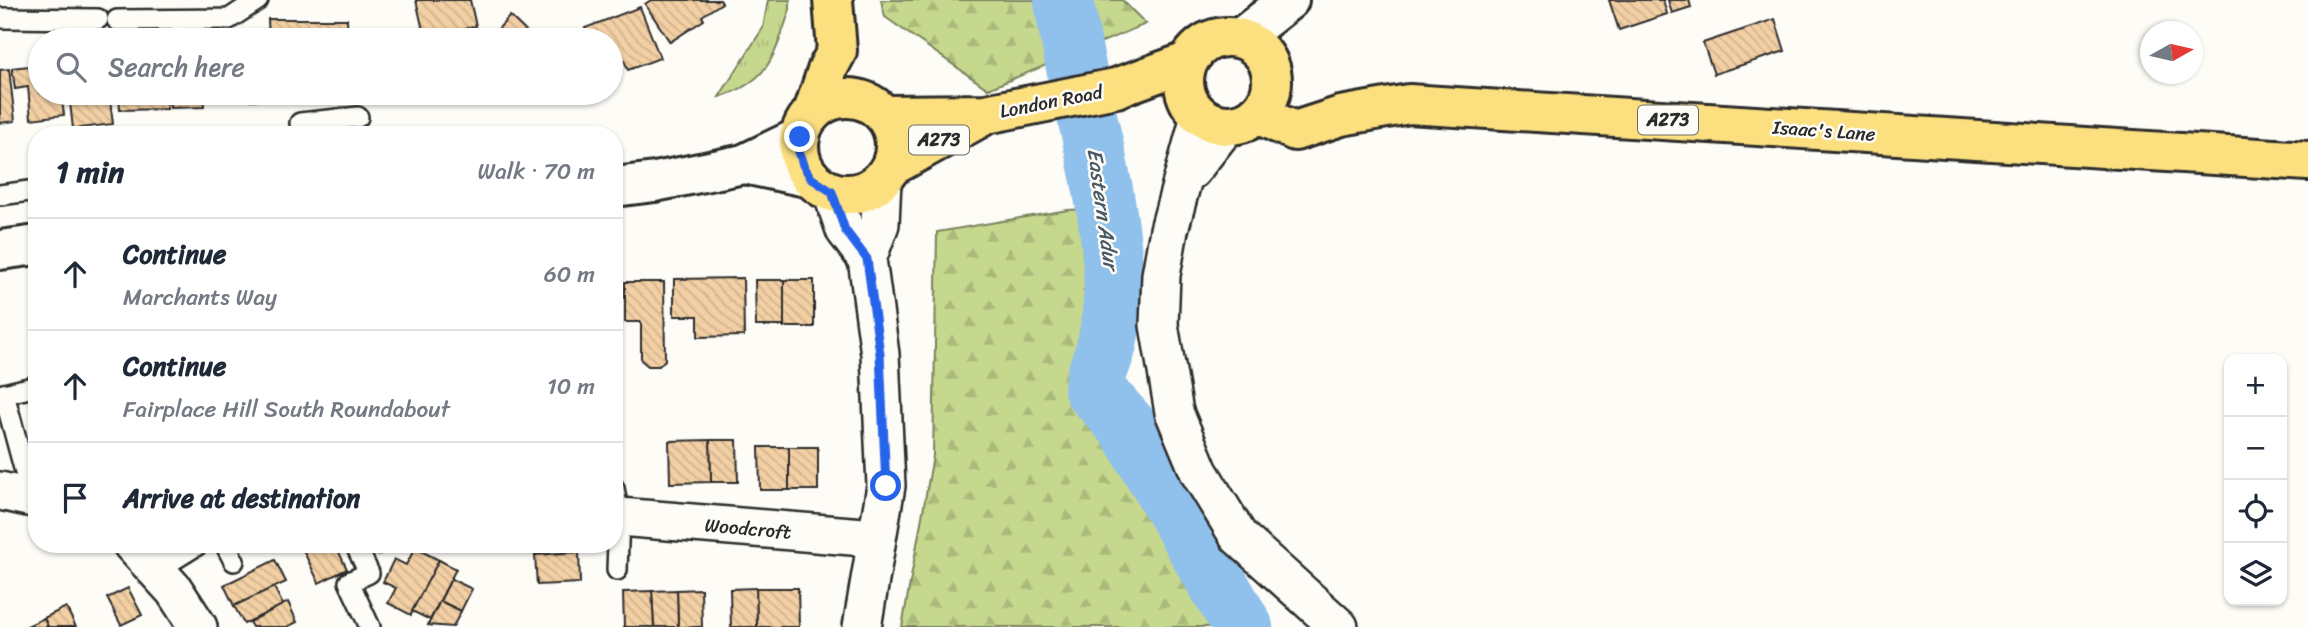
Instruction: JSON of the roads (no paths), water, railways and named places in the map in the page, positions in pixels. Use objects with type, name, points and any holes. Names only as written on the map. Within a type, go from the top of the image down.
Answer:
[{"type":"main road","points":[[822,185],[799,152],[806,125],[828,68],[838,51],[833,0]]},
{"type":"main road","points":[[1251,46],[1290,0]]},
{"type":"main road","points":[[1225,36],[1251,46],[1273,78],[1229,110],[1184,85],[1187,62],[1196,49],[1209,40],[1225,36]]},
{"type":"main road","points":[[744,164],[850,194],[868,190],[887,173],[896,149],[894,131],[870,106],[850,64],[838,51]]},
{"type":"main road","name":"London Road","points":[[870,106],[986,114],[1116,88],[1187,62]]},
{"type":"main road","name":"London Road","points":[[1116,88],[1229,110]]},
{"type":"main road","points":[[623,186],[744,164],[806,125],[825,103],[870,106]]},
{"type":"main road","name":"Isaac's Lane","points":[[1229,110],[1295,131],[1340,116],[1409,104],[2308,161]]},
{"type":"main road","name":"London Road","points":[[887,173],[986,114]]},
{"type":"main road","points":[[0,250],[28,246]]},
{"type":"street","points":[[1229,110],[1183,181],[1164,254],[1160,297],[1162,352],[1174,412],[1199,472],[1239,537],[1339,627]]},
{"type":"street","points":[[862,627],[886,486],[880,354],[867,259],[880,224],[887,173]]},
{"type":"street","points":[[822,185],[845,230],[867,259]]},
{"type":"street","name":"Woodcroft","points":[[623,504],[876,538]]},
{"type":"street","points":[[141,553],[174,590],[198,627]]},
{"type":"lane","points":[[0,18],[229,19],[258,0]]},
{"type":"lane","points":[[300,126],[300,123],[358,117]]},
{"type":"lane","points":[[0,195],[28,191]]},
{"type":"lane","points":[[23,496],[2,395],[28,388]]},
{"type":"lane","points":[[157,570],[184,553]]},
{"type":"lane","points":[[359,553],[369,573],[349,582],[370,627]]},
{"type":"lane","points":[[617,553],[617,570]]},
{"type":"waterway","name":"Eastern Adur","points":[[1064,0],[1105,201],[1113,269],[1110,326],[1094,389],[1128,427],[1243,627]]}]
